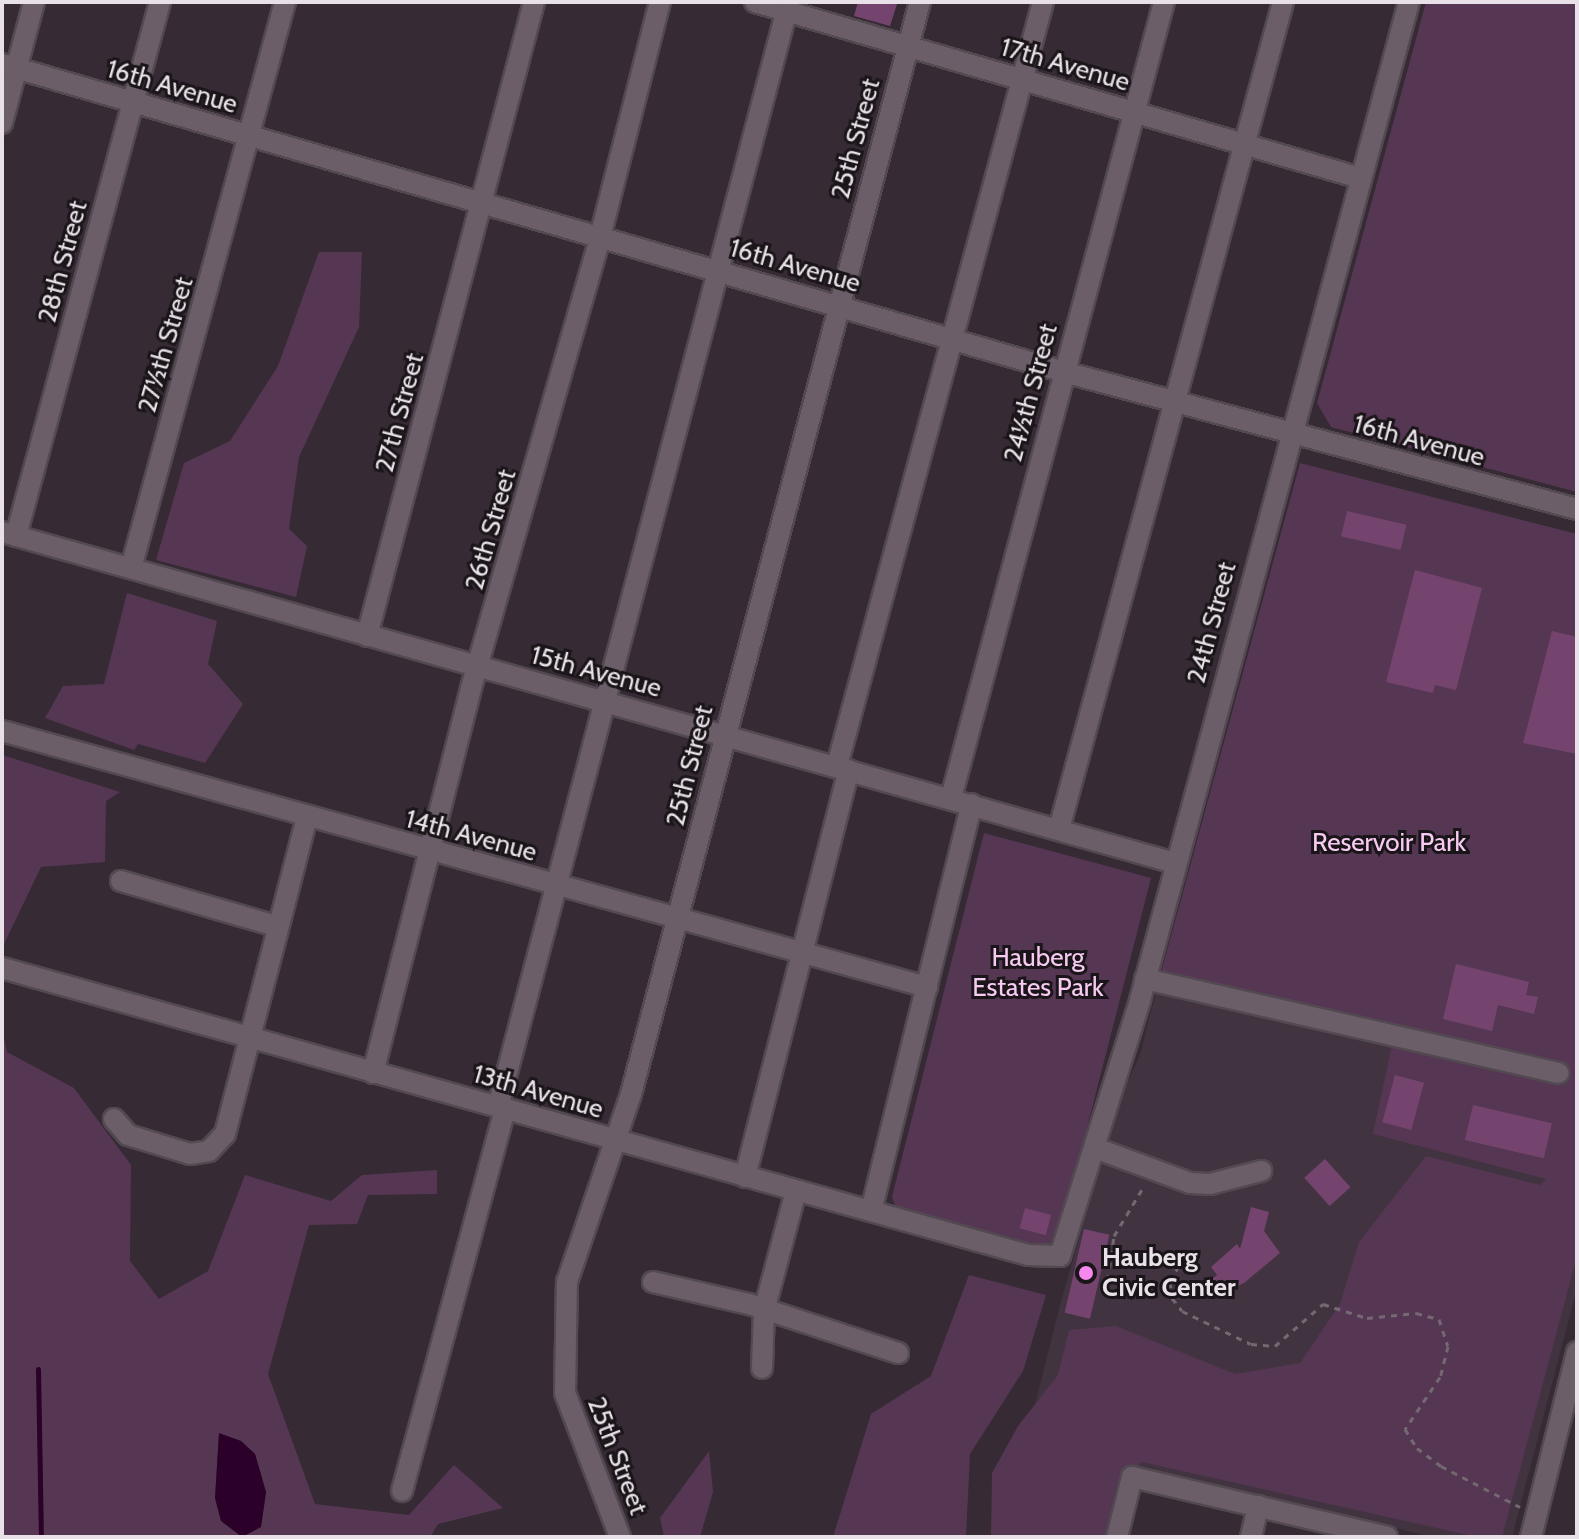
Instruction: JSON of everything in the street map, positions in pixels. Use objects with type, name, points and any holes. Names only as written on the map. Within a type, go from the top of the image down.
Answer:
[{"type":"street","points":[[2,123],[9,66],[34,2]]},
{"type":"street","name":"28th Street","points":[[9,534],[160,2]]},
{"type":"street","name":"27½th Street","points":[[131,568],[252,136],[285,2]]},
{"type":"street","name":"27th Street","points":[[367,636],[534,2]]},
{"type":"street","name":"26th Street","points":[[373,1073],[428,852],[600,237],[660,2]]},
{"type":"street","name":"17th Avenue","points":[[755,2],[788,7],[908,46],[1360,178]]},
{"type":"street","name":"25th Street","points":[[620,1537],[571,1418],[563,1361],[567,1282],[617,1142],[920,2]]},
{"type":"street","points":[[745,1177],[802,954],[843,768],[1043,2]]},
{"type":"street","name":"24½th Street","points":[[951,798],[1132,112],[1164,2]]},
{"type":"street","points":[[1059,829],[1283,2]]},
{"type":"street","name":"24th Street","points":[[1060,1256],[1145,979],[1409,2]]},
{"type":"street","points":[[402,1491],[501,1108],[601,700],[788,7]]},
{"type":"street","name":"16th Avenue","points":[[9,66],[133,105],[252,136],[1064,372],[1577,509]]},
{"type":"street","name":"15th Avenue","points":[[9,534],[1175,863]]},
{"type":"street","name":"14th Avenue","points":[[2,731],[677,921],[927,987]]},
{"type":"street","points":[[871,1211],[972,804]]},
{"type":"street","points":[[114,1119],[128,1135],[190,1154],[209,1151],[225,1134],[247,1057],[247,1037],[307,818]]},
{"type":"street","points":[[121,881],[276,926]]},
{"type":"street","name":"13th Avenue","points":[[2,968],[1028,1255],[1060,1256]]},
{"type":"street","points":[[1145,979],[1558,1073]]},
{"type":"street","points":[[1095,1148],[1156,1171],[1210,1184],[1261,1171]]},
{"type":"street","points":[[762,1368],[764,1311],[796,1191]]},
{"type":"street","points":[[653,1282],[764,1311],[898,1353]]},
{"type":"street","points":[[1531,1537],[1577,1352]]},
{"type":"street","points":[[1117,1537],[1132,1477],[1387,1537]]},
{"type":"street","points":[[1251,1537],[1258,1506]]},
{"type":"path","points":[[1106,1292],[1119,1223],[1156,1171]]},
{"type":"path","points":[[1184,1255],[1170,1282],[1172,1298],[1182,1311],[1251,1344],[1275,1346],[1323,1304],[1367,1318],[1416,1313],[1439,1319],[1448,1346],[1440,1377],[1405,1429],[1417,1448],[1441,1466],[1537,1514]]},
{"type":"shaded area","points":[[1159,980],[1394,1035],[1577,1186],[1577,1288],[1512,1537],[1433,1537],[1131,1466],[1113,1537],[1002,1537],[1060,1305],[1118,1103],[1140,1055]]},
{"type":"shaded area","points":[[219,1433],[241,1441],[255,1454],[266,1492],[261,1527],[242,1537],[221,1521],[215,1498]]},
{"type":"green space","points":[[1426,2],[1577,2],[1577,492],[1331,427],[1317,403]]},
{"type":"green space","points":[[319,252],[362,252],[359,327],[299,457],[289,529],[307,546],[296,597],[156,560],[184,463],[230,441],[278,366]]},
{"type":"green space","name":"Reservoir Park","points":[[1300,463],[1577,534],[1577,1256],[1502,1537],[1477,1537],[1142,1462],[1116,1488],[1105,1537],[991,1537],[992,1473],[1018,1426],[1058,1375],[1069,1330],[1116,1326],[1235,1374],[1300,1363],[1340,1304],[1359,1242],[1426,1156],[1540,1185],[1546,1179],[1373,1134],[1394,1036],[1159,980]]},
{"type":"green space","points":[[127,593],[217,621],[208,664],[243,704],[205,763],[138,744],[134,750],[45,718],[63,686],[104,684]]},
{"type":"green space","points":[[2,755],[120,792],[106,801],[105,862],[41,867],[4,944]]},
{"type":"green space","name":"Hauberg Estates Park","points":[[984,833],[1151,878],[1059,1237],[1044,1249],[896,1208],[892,1197]]},
{"type":"green space","points":[[2,1028],[7,1052],[74,1088],[131,1165],[130,1261],[159,1299],[208,1271],[245,1175],[331,1201],[362,1175],[437,1170],[437,1194],[368,1195],[357,1224],[309,1225],[268,1374],[315,1504],[409,1515],[454,1465],[503,1508],[438,1524],[430,1537],[2,1537]],"holes":[[[219,1434],[241,1441],[255,1454],[266,1492],[261,1526],[221,1521],[215,1498]]]},
{"type":"green space","points":[[969,1275],[1046,1295],[1023,1371],[970,1454],[966,1537],[833,1537],[871,1414],[931,1376]]},
{"type":"green space","points":[[709,1451],[713,1492],[700,1537],[664,1537],[660,1518]]},
{"type":"building","points":[[858,2],[897,4],[890,26],[854,16]]},
{"type":"building","points":[[1347,511],[1406,525],[1401,550],[1341,536]]},
{"type":"building","points":[[1415,570],[1482,588],[1456,690],[1435,685],[1433,693],[1386,682]]},
{"type":"building","points":[[1552,631],[1577,637],[1577,754],[1523,743]]},
{"type":"building","points":[[1456,964],[1529,982],[1526,995],[1538,997],[1534,1014],[1498,1005],[1492,1031],[1443,1019]]},
{"type":"building","points":[[1395,1075],[1424,1083],[1411,1130],[1382,1122]]},
{"type":"building","points":[[1473,1105],[1552,1123],[1544,1158],[1465,1140]]},
{"type":"building","points":[[1325,1159],[1350,1187],[1330,1206],[1304,1178]]},
{"type":"building","points":[[1251,1207],[1269,1212],[1264,1231],[1280,1253],[1244,1283],[1215,1297],[1206,1284],[1217,1275],[1211,1267],[1237,1244],[1240,1249]]},
{"type":"building","points":[[1025,1208],[1051,1215],[1046,1235],[1020,1228]]},
{"type":"building","name":"Hauberg Civic Center","points":[[1084,1229],[1109,1235],[1090,1319],[1065,1313]]},
{"type":"waterway","points":[[38,1369],[41,1537]]},
{"type":"place","name":"Hauberg Civic Center","points":[[1086,1273]]}]
